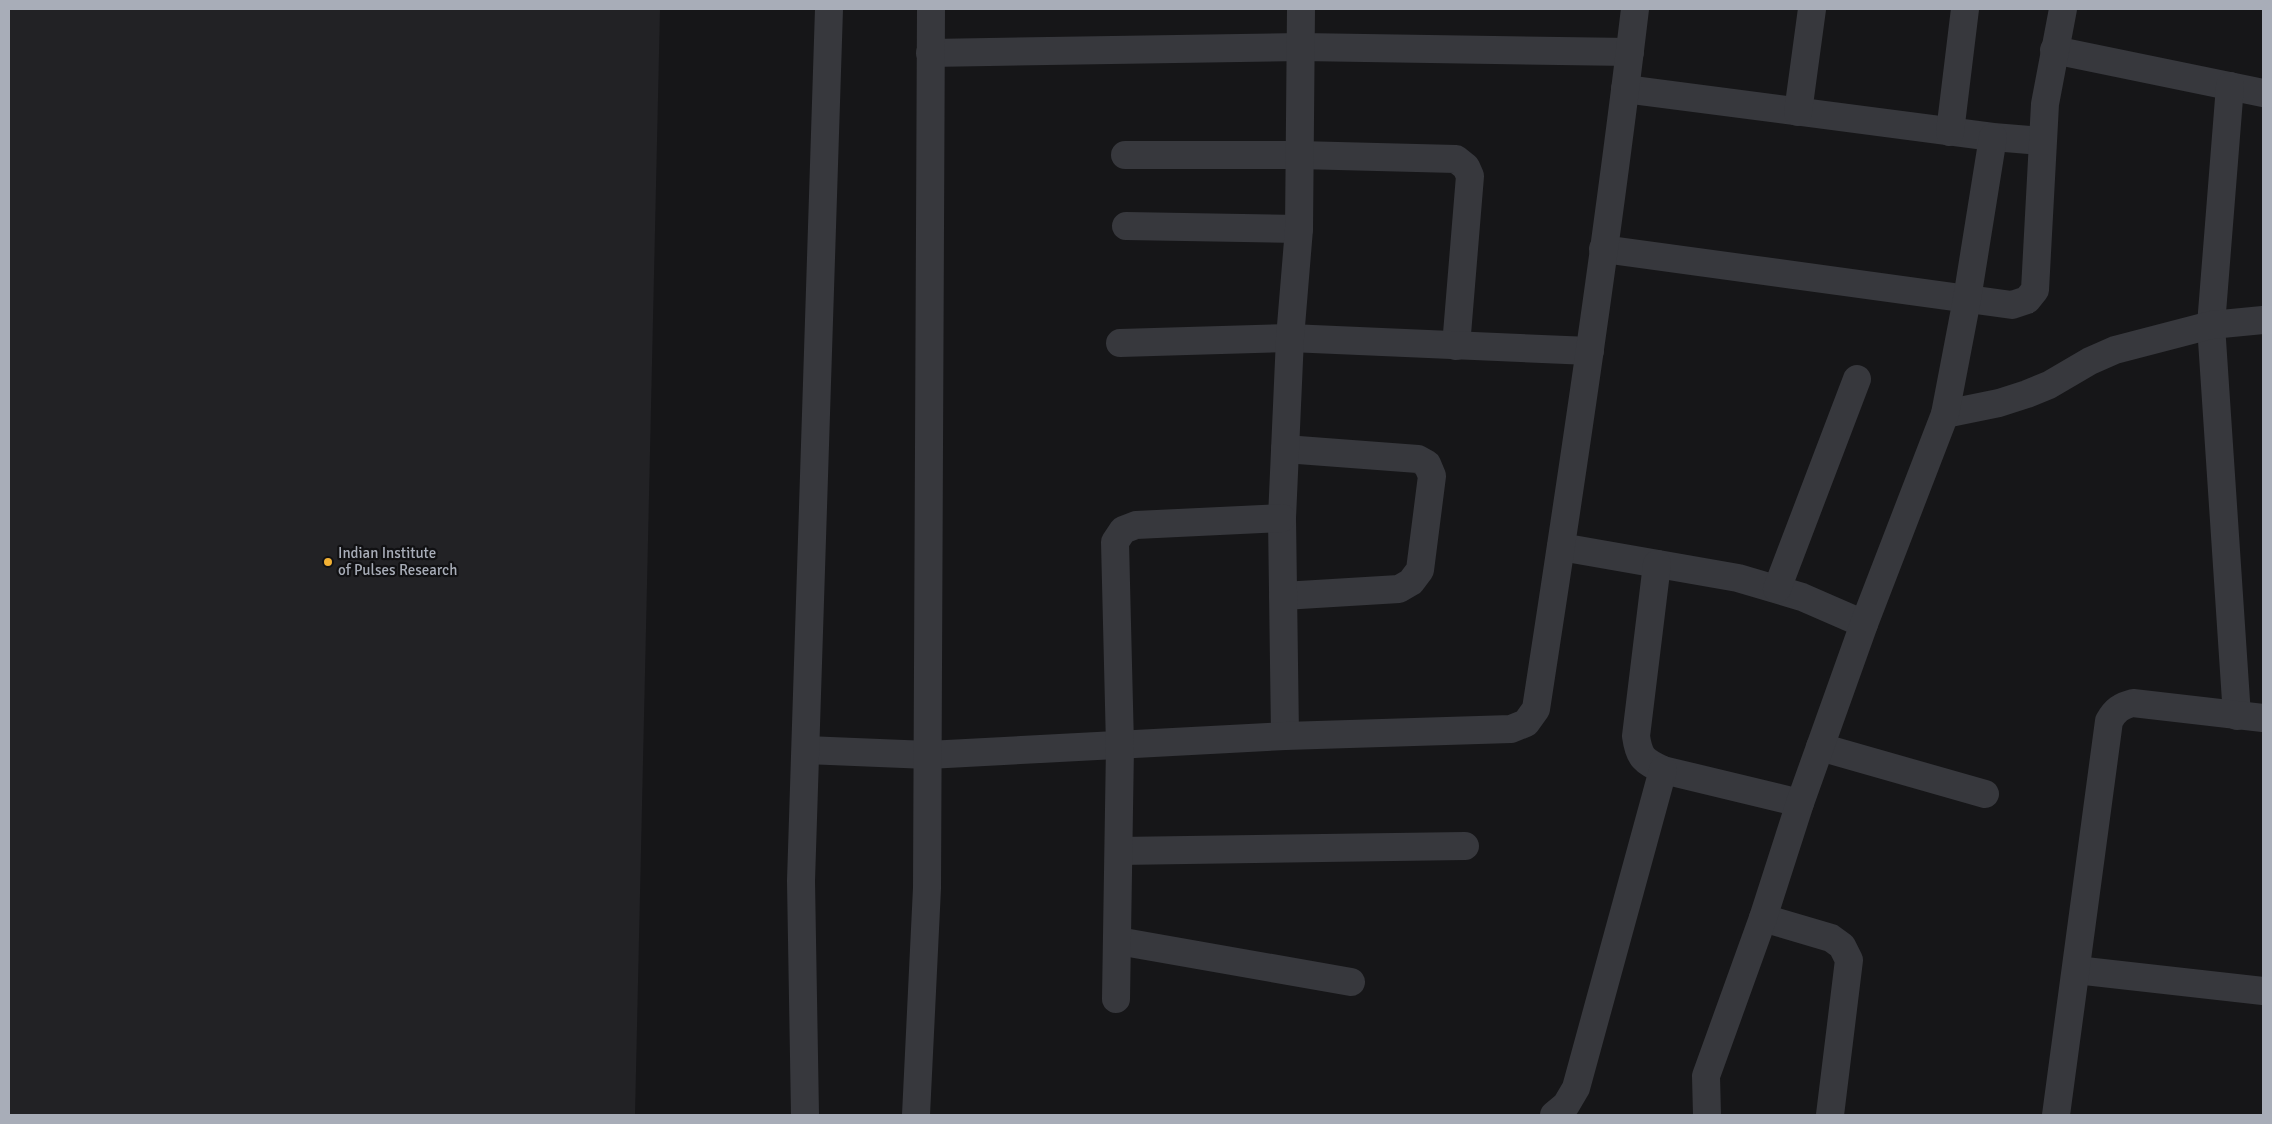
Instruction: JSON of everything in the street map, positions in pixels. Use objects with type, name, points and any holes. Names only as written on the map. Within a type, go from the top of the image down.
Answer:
[{"type":"street","points":[[805,1115],[801,881],[829,9]]},
{"type":"street","points":[[916,1115],[928,888],[931,9]]},
{"type":"street","points":[[1285,736],[1282,518],[1290,338],[1299,229],[1301,9]]},
{"type":"street","points":[[806,750],[928,755],[1285,736],[1511,729],[1526,722],[1536,709],[1561,547],[1590,351],[1635,9]]},
{"type":"street","points":[[1798,112],[1812,9]]},
{"type":"street","points":[[1950,132],[1965,9]]},
{"type":"street","points":[[1603,249],[2012,305],[2027,300],[2035,290],[2044,104],[2063,9]]},
{"type":"street","points":[[930,53],[1301,48],[1630,52]]},
{"type":"street","points":[[2054,50],[2263,93]]},
{"type":"street","points":[[2056,1115],[2109,721],[2114,712],[2121,706],[2133,703],[2250,717],[2211,325],[2230,86]]},
{"type":"street","points":[[1625,89],[1950,132],[2042,141]]},
{"type":"street","points":[[1707,1115],[1706,1076],[1763,918],[1800,803],[1864,624],[1945,414],[1967,299],[1993,137]]},
{"type":"street","points":[[1125,155],[1299,155],[1456,159],[1466,167],[1470,176],[1456,346]]},
{"type":"street","points":[[1126,226],[1299,229]]},
{"type":"street","points":[[1945,414],[1999,403],[2027,394],[2049,385],[2090,361],[2115,350],[2211,325],[2263,320]]},
{"type":"street","points":[[1120,343],[1290,338],[1590,351]]},
{"type":"street","points":[[1777,589],[1857,380]]},
{"type":"street","points":[[1283,596],[1399,589],[1411,582],[1420,570],[1432,476],[1427,464],[1418,459],[1285,449]]},
{"type":"street","points":[[1116,999],[1120,746],[1115,542],[1123,530],[1136,525],[1282,518]]},
{"type":"street","points":[[1561,547],[1738,578],[1802,597],[1864,624]]},
{"type":"street","points":[[1657,564],[1636,736],[1638,750],[1645,761],[1663,770],[1800,803]]},
{"type":"street","points":[[1820,747],[1985,794]]},
{"type":"street","points":[[1554,1115],[1566,1105],[1576,1088],[1663,770]]},
{"type":"street","points":[[1119,851],[1465,846]]},
{"type":"street","points":[[1763,918],[1831,938],[1842,946],[1848,960],[1830,1115]]},
{"type":"street","points":[[1118,941],[1352,982]]},
{"type":"street","points":[[2076,970],[2263,987]]},
{"type":"shaded area","name":"Indian Institute of Pulses Research","points":[[9,9],[660,9],[635,1115],[9,1115]]},
{"type":"place","name":"Indian Institute of Pulses Research","points":[[328,562]]}]
